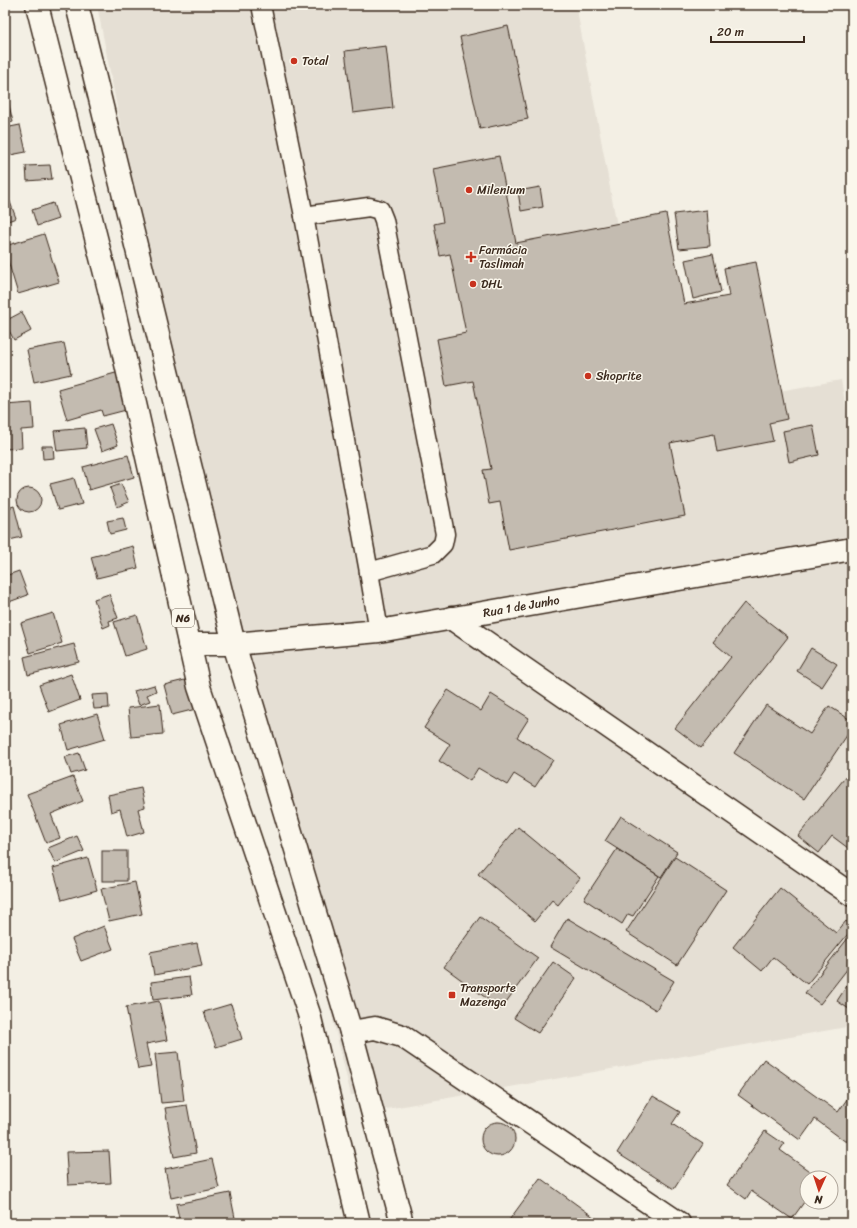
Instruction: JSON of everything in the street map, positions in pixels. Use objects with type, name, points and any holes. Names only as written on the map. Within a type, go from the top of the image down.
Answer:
[{"type":"main road","name":"N6","points":[[37,5],[110,293],[199,687],[310,1014],[359,1223]]},
{"type":"main road","points":[[77,5],[234,644],[351,1032],[402,1223]]},
{"type":"main road","name":"Rua 1 de Junho","points":[[189,644],[234,644],[379,631],[852,549]]},
{"type":"main road","points":[[451,618],[852,895]]},
{"type":"main road","points":[[351,1032],[376,1028],[402,1036],[679,1223]]},
{"type":"lane","points":[[261,5],[304,216],[379,631]]},
{"type":"lane","points":[[304,216],[369,207],[380,210],[384,220],[445,534],[443,544],[433,554],[369,572]]},
{"type":"shaded area","points":[[97,5],[576,5],[652,414],[841,380],[852,442],[852,1026],[381,1110],[378,1093],[351,1095],[245,655],[186,440],[132,184]]},
{"type":"building","points":[[508,26],[528,119],[480,129],[460,37]]},
{"type":"building","points":[[386,46],[393,108],[353,113],[345,51]]},
{"type":"building","points":[[5,84],[8,98],[5,98]]},
{"type":"building","points":[[8,101],[13,122],[5,124],[5,102]]},
{"type":"building","points":[[20,125],[26,152],[5,156],[5,128]]},
{"type":"building","points":[[499,156],[516,243],[666,214],[684,304],[729,296],[724,268],[756,262],[787,419],[769,423],[773,441],[717,452],[714,434],[670,443],[685,516],[509,550],[500,502],[489,504],[483,470],[491,469],[473,381],[446,386],[437,339],[466,333],[450,254],[440,256],[434,224],[443,222],[433,169]]},
{"type":"building","points":[[50,165],[52,179],[27,181],[26,166]]},
{"type":"building","points":[[540,187],[543,207],[521,211],[518,191]]},
{"type":"building","points":[[7,194],[16,218],[5,222],[5,195]]},
{"type":"building","points":[[53,203],[58,219],[37,226],[32,210]]},
{"type":"building","points":[[707,210],[710,246],[679,249],[674,214]]},
{"type":"building","points":[[44,234],[59,282],[18,294],[5,251],[5,246]]},
{"type":"building","points":[[713,254],[721,292],[693,299],[685,260]]},
{"type":"building","points":[[22,312],[31,331],[14,340],[5,321]]},
{"type":"building","points":[[64,343],[71,374],[34,382],[27,350]]},
{"type":"building","points":[[119,372],[130,409],[103,416],[101,410],[67,420],[58,389]]},
{"type":"building","points":[[32,403],[34,429],[21,430],[22,448],[5,449],[5,405]]},
{"type":"building","points":[[111,424],[118,445],[102,451],[94,429]]},
{"type":"building","points":[[813,425],[819,455],[789,462],[783,431]]},
{"type":"building","points":[[85,428],[87,448],[57,451],[54,431]]},
{"type":"building","points":[[42,446],[53,446],[54,458],[43,459]]},
{"type":"building","points":[[128,455],[134,477],[89,490],[83,467]]},
{"type":"building","points":[[74,478],[82,504],[58,510],[50,484]]},
{"type":"building","points":[[121,484],[129,502],[117,507],[110,488]]},
{"type":"building","points":[[29,488],[37,492],[41,500],[37,508],[29,512],[21,508],[17,500],[21,492]]},
{"type":"building","points":[[14,506],[22,537],[5,541],[5,509]]},
{"type":"building","points":[[123,518],[126,530],[110,534],[107,521]]},
{"type":"building","points":[[133,546],[138,568],[97,578],[91,557]]},
{"type":"building","points":[[19,571],[28,595],[9,602],[5,591],[5,576]]},
{"type":"building","points":[[109,594],[118,618],[109,621],[110,625],[103,628],[94,599]]},
{"type":"building","points":[[744,603],[788,637],[701,748],[675,728],[731,657],[713,642]]},
{"type":"building","points":[[53,613],[62,643],[30,653],[21,623]]},
{"type":"building","points":[[137,615],[147,649],[125,656],[114,622]]},
{"type":"building","points":[[74,644],[79,662],[28,675],[24,657]]},
{"type":"building","points":[[811,648],[837,664],[822,687],[797,671]]},
{"type":"building","points":[[71,674],[80,700],[49,712],[39,685]]},
{"type":"building","points":[[189,679],[196,709],[172,715],[164,685]]},
{"type":"building","points":[[154,685],[156,691],[147,695],[150,701],[139,705],[134,691]]},
{"type":"building","points":[[448,690],[481,711],[491,694],[529,718],[517,737],[553,760],[535,787],[514,774],[507,785],[478,768],[470,781],[439,761],[450,744],[424,728]]},
{"type":"building","points":[[108,694],[109,708],[94,709],[92,695]]},
{"type":"building","points":[[160,704],[163,734],[131,737],[128,708]]},
{"type":"building","points":[[766,705],[810,734],[829,706],[852,721],[852,728],[804,799],[734,753]]},
{"type":"building","points":[[97,714],[105,739],[68,750],[61,725]]},
{"type":"building","points":[[79,753],[85,770],[71,774],[65,757]]},
{"type":"building","points":[[852,769],[852,851],[832,836],[819,853],[798,836]]},
{"type":"building","points":[[73,777],[83,801],[51,814],[60,838],[46,843],[27,794]]},
{"type":"building","points":[[141,788],[145,807],[138,809],[144,832],[127,837],[120,809],[111,812],[108,795]]},
{"type":"building","points":[[621,816],[677,852],[661,877],[605,841]]},
{"type":"building","points":[[518,827],[580,878],[558,905],[552,900],[535,921],[478,874]]},
{"type":"building","points":[[77,836],[84,851],[55,863],[48,848]]},
{"type":"building","points":[[617,849],[659,876],[633,916],[628,914],[622,924],[584,899]]},
{"type":"building","points":[[102,851],[127,851],[127,881],[102,881]]},
{"type":"building","points":[[675,857],[726,890],[677,965],[626,932]]},
{"type":"building","points":[[88,858],[97,890],[62,900],[53,868]]},
{"type":"building","points":[[135,882],[142,914],[109,921],[101,889]]},
{"type":"building","points":[[780,888],[836,933],[846,921],[852,926],[852,929],[807,984],[773,957],[762,971],[733,947]]},
{"type":"building","points":[[480,917],[538,958],[501,1009],[444,967]]},
{"type":"building","points":[[567,918],[674,981],[656,1010],[550,947]]},
{"type":"building","points":[[104,926],[113,949],[81,961],[72,939]]},
{"type":"building","points":[[852,933],[852,963],[820,1004],[805,993]]},
{"type":"building","points":[[197,943],[202,966],[154,975],[150,952]]},
{"type":"building","points":[[553,962],[576,978],[538,1033],[514,1018]]},
{"type":"building","points":[[189,977],[192,995],[153,1000],[151,982]]},
{"type":"building","points":[[852,978],[852,1011],[837,1001]]},
{"type":"building","points":[[159,1001],[167,1040],[146,1044],[151,1067],[138,1069],[126,1007]]},
{"type":"building","points":[[231,1004],[242,1039],[216,1047],[204,1012]]},
{"type":"building","points":[[178,1052],[184,1101],[161,1103],[155,1054]]},
{"type":"building","points":[[764,1059],[838,1112],[852,1092],[852,1134],[846,1142],[815,1119],[800,1140],[738,1095]]},
{"type":"building","points":[[653,1096],[680,1112],[672,1124],[703,1144],[674,1189],[617,1153]]},
{"type":"building","points":[[187,1105],[196,1153],[174,1157],[165,1108]]},
{"type":"building","points":[[495,1122],[501,1122],[510,1127],[514,1133],[514,1145],[510,1151],[501,1156],[495,1156],[486,1151],[481,1142],[481,1136],[486,1127]]},
{"type":"building","points":[[765,1131],[784,1144],[780,1150],[808,1170],[799,1170],[799,1209],[792,1219],[751,1191],[746,1199],[727,1185]]},
{"type":"building","points":[[109,1151],[111,1183],[68,1185],[66,1152]]},
{"type":"building","points":[[212,1159],[219,1188],[171,1198],[165,1169]]},
{"type":"building","points":[[540,1178],[602,1223],[507,1223]]},
{"type":"building","points":[[230,1193],[236,1223],[180,1223],[176,1204]]},
{"type":"place","name":"Total","points":[[294,61]]},
{"type":"place","name":"Milenium","points":[[469,190]]},
{"type":"place","name":"Farmácia Taslimah","points":[[471,257]]},
{"type":"place","name":"DHL","points":[[473,284]]},
{"type":"place","name":"Shoprite","points":[[588,376]]},
{"type":"place","name":"Transporte Mazenga","points":[[452,995]]}]
